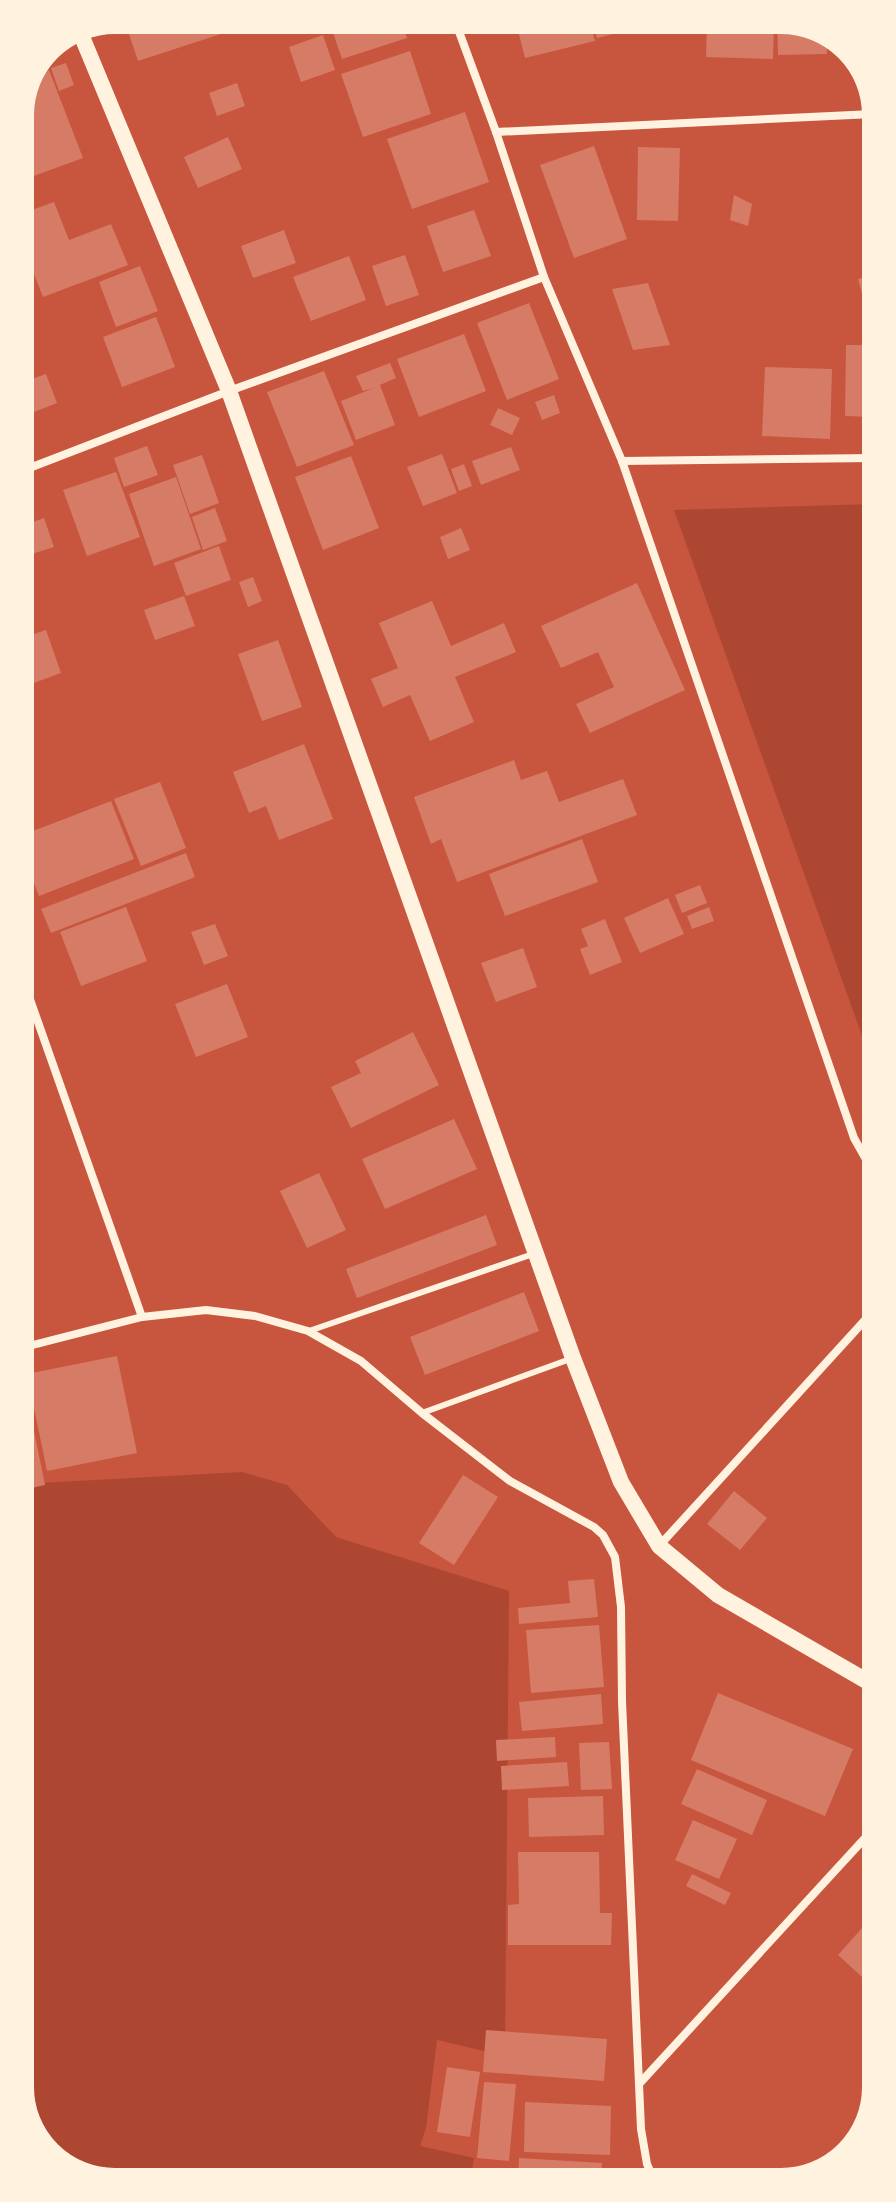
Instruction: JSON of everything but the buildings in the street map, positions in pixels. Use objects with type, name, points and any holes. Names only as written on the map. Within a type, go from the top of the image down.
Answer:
[{"type":"main road","points":[[83,38],[229,391],[573,1358],[621,1482],[659,1546],[718,1595],[864,1679]]},
{"type":"street","points":[[459,32],[544,277],[622,461],[854,1138],[864,1156]]},
{"type":"street","points":[[496,132],[864,114]]},
{"type":"street","points":[[32,467],[229,391],[544,277]]},
{"type":"street","points":[[622,461],[864,458]]},
{"type":"street","points":[[32,1005],[142,1317]]},
{"type":"street","points":[[32,1345],[142,1317],[206,1310],[255,1316],[308,1331],[361,1361],[510,1481],[594,1527],[610,1545],[615,1557],[621,1607],[622,1716],[641,2129],[650,2170]]},
{"type":"street","points":[[659,1546],[864,1321]]},
{"type":"street","points":[[640,2083],[864,1839]]},
{"type":"lane","points":[[308,1331],[536,1253]]},
{"type":"lane","points":[[422,1413],[573,1358]]},
{"type":"shaded area","points":[[864,504],[864,1041],[674,510]]},
{"type":"shaded area","points":[[242,1472],[287,1485],[336,1537],[509,1591],[505,2056],[437,2040],[426,2128],[420,2146],[474,2158],[472,2170],[110,2170],[88,2166],[74,2159],[49,2137],[36,2114],[32,2087],[32,1483]]}]
